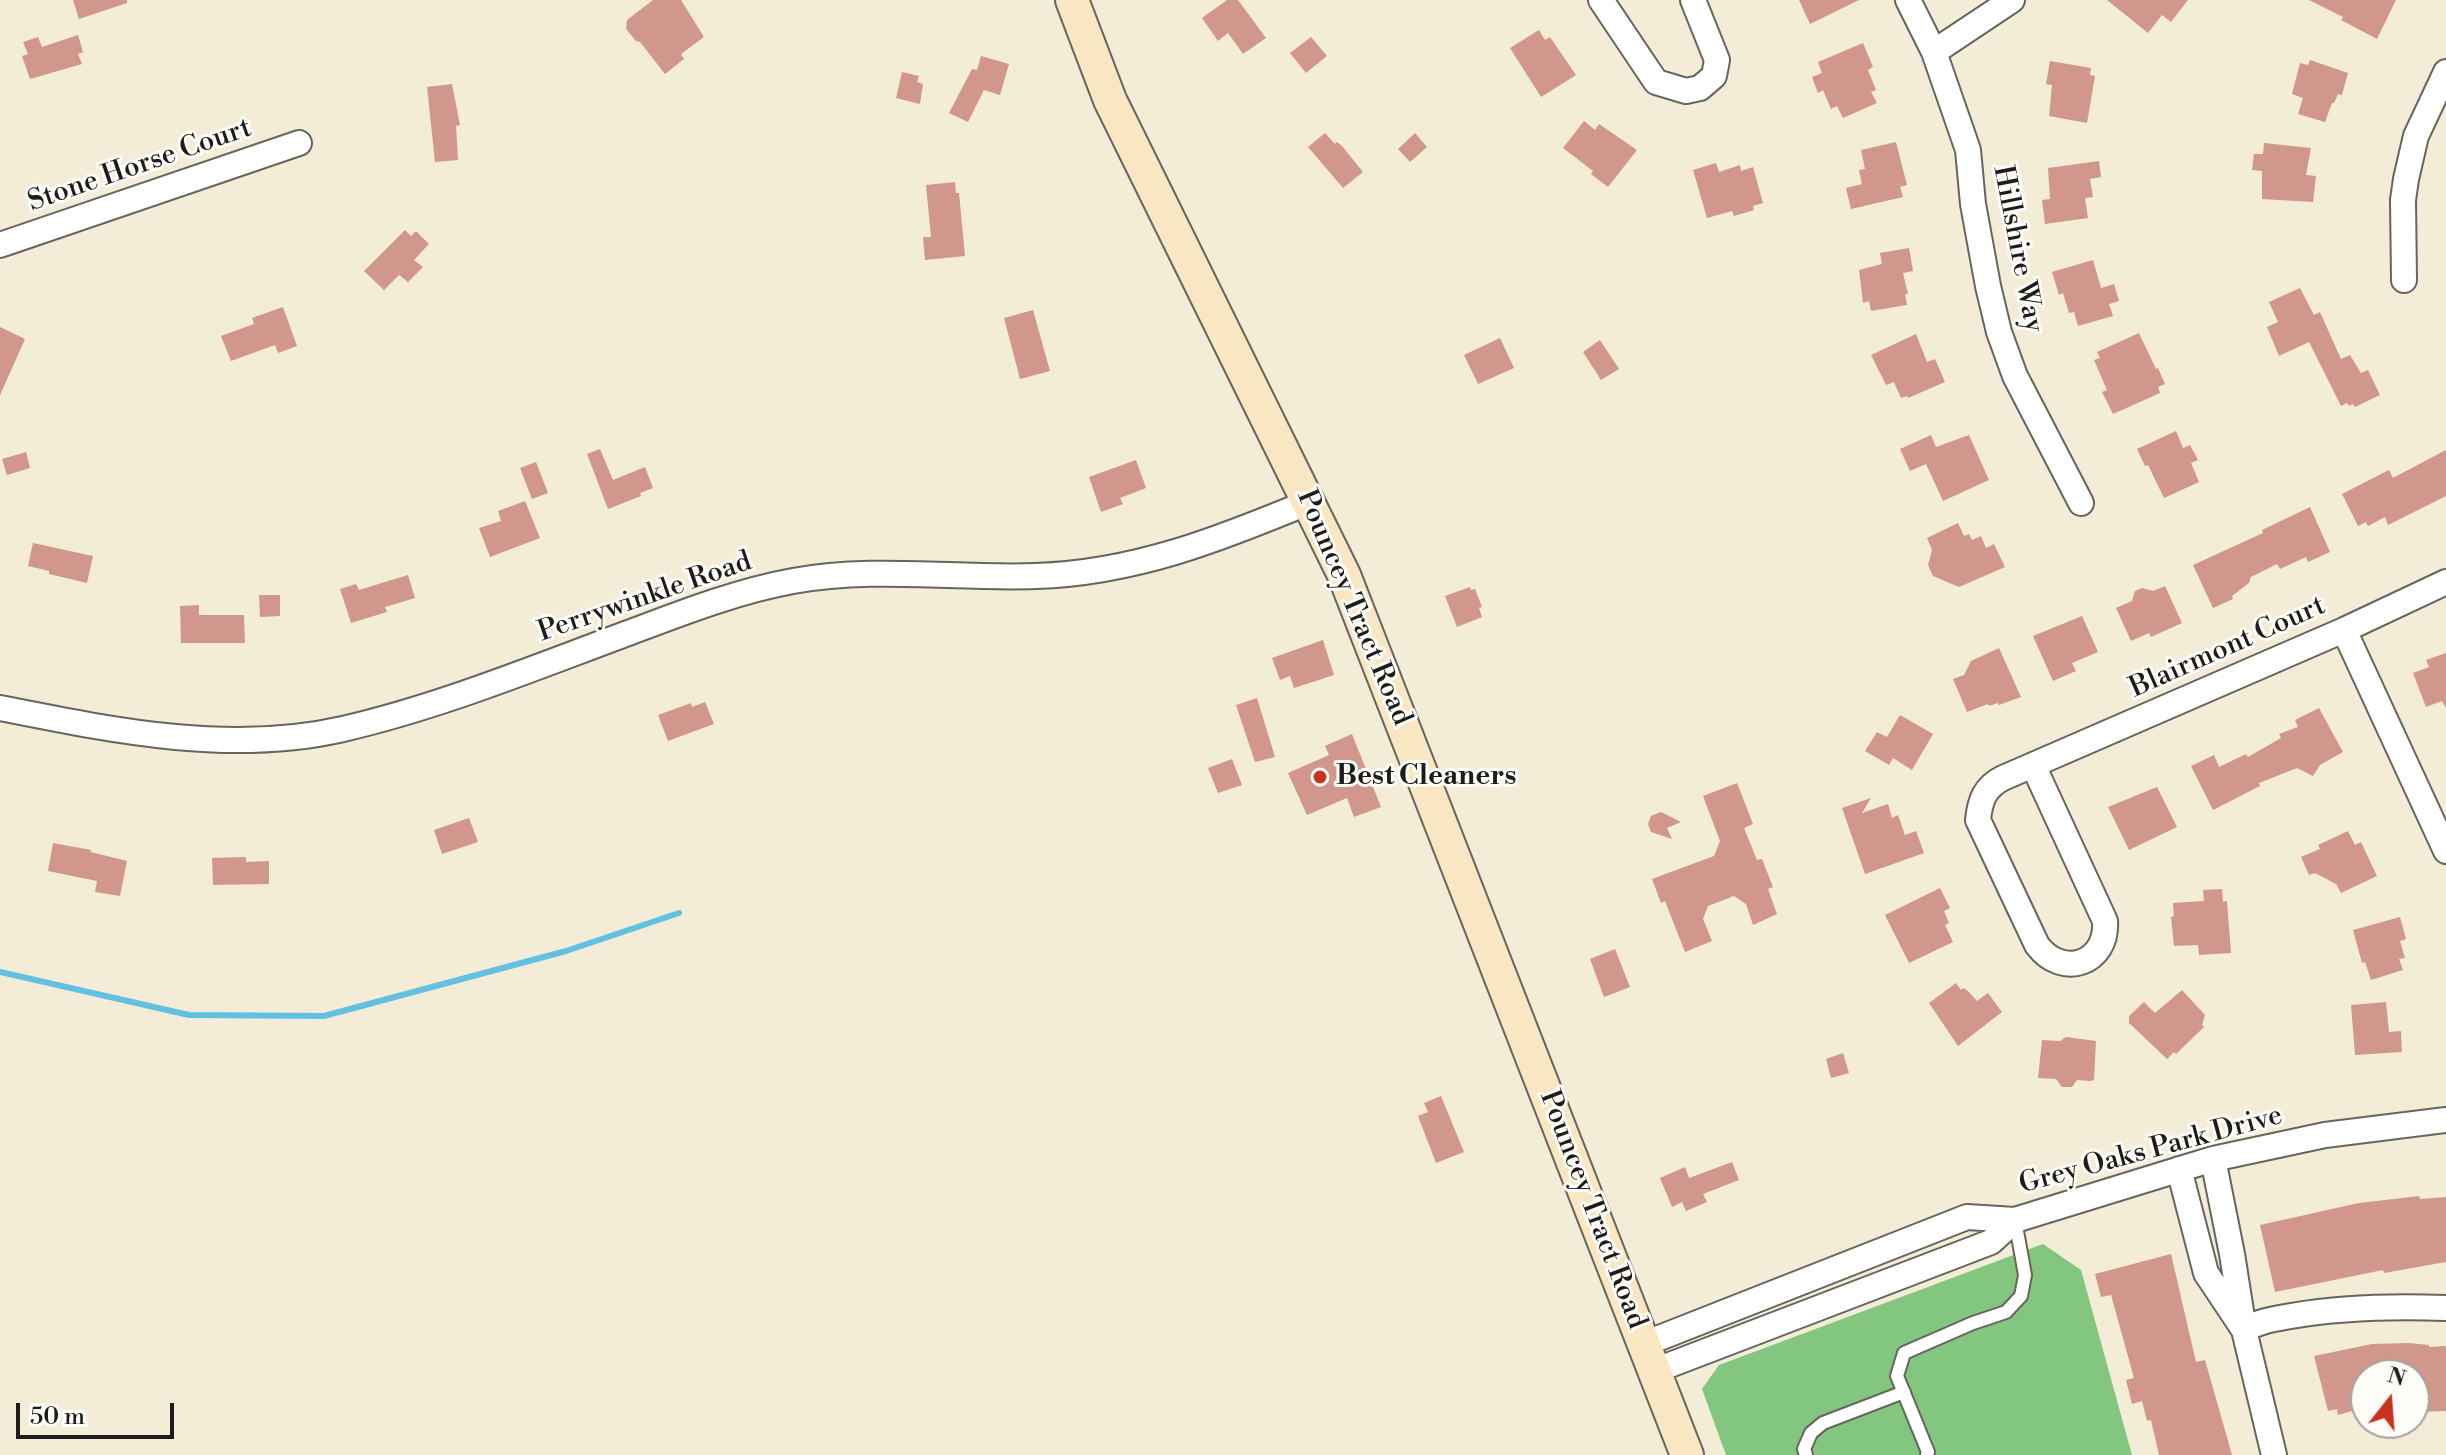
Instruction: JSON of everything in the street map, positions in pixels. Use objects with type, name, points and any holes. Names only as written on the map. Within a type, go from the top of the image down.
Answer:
[{"type":"main road","name":"Pouncey Tract Road","points":[[1072,0],[1110,100],[1344,575],[1687,1455]]},
{"type":"street","points":[[1601,0],[1656,82],[1686,91],[1700,88],[1714,76],[1717,60],[1693,0]]},
{"type":"street","name":"Hillshire Way","points":[[1908,0],[1934,52],[1968,150],[1973,204],[1999,332],[2015,376],[2081,503]]},
{"type":"street","points":[[1934,52],[2012,0]]},
{"type":"street","points":[[2404,280],[2403,200],[2406,179],[2416,136],[2446,72]]},
{"type":"street","name":"Stone Horse Court","points":[[0,245],[299,143]]},
{"type":"street","name":"Perrywinkle Road","points":[[0,708],[170,736],[263,739],[317,733],[442,702],[657,622],[790,581],[862,573],[1034,576],[1098,571],[1198,546],[1309,502]]},
{"type":"street","name":"Blairmont Court","points":[[2033,765],[2105,921],[2106,931],[2098,950],[2091,957],[2071,964],[2052,959],[2037,945],[1978,820],[1981,799],[1987,790],[1994,783],[2033,765],[2344,630],[2446,582]]},
{"type":"street","points":[[2344,630],[2446,851]]},
{"type":"street","name":"Grey Oaks Park Drive","points":[[1649,1358],[1991,1242],[2015,1220],[2179,1169],[2325,1135],[2446,1120]]},
{"type":"street","points":[[2213,1159],[2244,1330],[2274,1455]]},
{"type":"street","points":[[2179,1169],[2206,1273],[2244,1330]]},
{"type":"street","points":[[2244,1330],[2257,1322],[2328,1309],[2389,1306],[2446,1308]]},
{"type":"lane","points":[[1927,1455],[1897,1376],[1904,1353],[2006,1312],[2021,1296],[2025,1275],[2015,1220]]},
{"type":"lane","points":[[1806,1455],[1804,1449],[1811,1433],[1823,1423],[1904,1392]]},
{"type":"green space","points":[[2043,1244],[2081,1270],[2132,1455],[1726,1455],[1702,1389],[1719,1365]]},
{"type":"building","points":[[73,0],[127,0],[127,3],[79,19]]},
{"type":"building","points":[[653,0],[681,0],[704,37],[681,54],[684,59],[665,74],[626,29],[627,20]]},
{"type":"building","points":[[1227,0],[1238,0],[1266,38],[1243,54],[1228,33],[1218,41],[1202,18]]},
{"type":"building","points":[[1799,0],[1859,0],[1810,24]]},
{"type":"building","points":[[2107,0],[2188,0],[2171,22],[2162,15],[2148,33]]},
{"type":"building","points":[[2309,0],[2396,0],[2377,39]]},
{"type":"building","points":[[1539,30],[1545,40],[1550,37],[1576,75],[1541,97],[1510,48]]},
{"type":"building","points":[[78,35],[83,52],[78,54],[82,64],[30,79],[22,56],[28,54],[23,42],[38,37],[42,47]]},
{"type":"building","points":[[1311,37],[1327,56],[1306,73],[1290,53]]},
{"type":"building","points":[[1863,43],[1873,67],[1868,70],[1876,90],[1871,92],[1877,103],[1843,118],[1837,106],[1831,109],[1823,90],[1818,93],[1812,77],[1822,73],[1818,62]]},
{"type":"building","points":[[981,56],[1009,64],[1000,95],[984,90],[968,122],[949,113],[972,69],[977,70]]},
{"type":"building","points":[[2310,60],[2348,73],[2342,95],[2338,94],[2332,103],[2325,122],[2298,114],[2303,98],[2292,94],[2300,63],[2308,65]]},
{"type":"building","points":[[2050,61],[2091,68],[2090,75],[2095,76],[2087,123],[2049,116],[2052,85],[2046,84]]},
{"type":"building","points":[[902,72],[919,76],[917,82],[923,84],[920,104],[896,98]]},
{"type":"building","points":[[452,84],[460,125],[456,126],[458,160],[435,162],[427,87]]},
{"type":"building","points":[[1584,121],[1595,130],[1599,124],[1637,150],[1608,187],[1563,148]]},
{"type":"building","points":[[1325,133],[1335,144],[1337,142],[1342,146],[1363,172],[1343,188],[1308,147]]},
{"type":"building","points":[[1415,133],[1427,147],[1410,162],[1398,149]]},
{"type":"building","points":[[1896,142],[1907,185],[1900,187],[1903,197],[1851,209],[1846,188],[1862,184],[1859,170],[1865,169],[1861,150]]},
{"type":"building","points":[[2264,143],[2311,148],[2306,175],[2316,176],[2313,202],[2262,199],[2262,171],[2252,170],[2254,154],[2263,154]]},
{"type":"building","points":[[2099,161],[2101,177],[2090,179],[2093,197],[2085,198],[2088,218],[2045,224],[2042,200],[2050,199],[2048,168]]},
{"type":"building","points":[[1716,163],[1719,172],[1740,165],[1741,171],[1753,167],[1763,203],[1753,206],[1754,210],[1734,216],[1732,211],[1707,218],[1693,170]]},
{"type":"building","points":[[955,182],[956,193],[959,193],[965,256],[925,260],[923,237],[931,237],[926,185]]},
{"type":"building","points":[[405,230],[411,236],[416,231],[429,244],[414,260],[423,267],[408,282],[399,275],[384,290],[364,271]]},
{"type":"building","points":[[1909,248],[1913,271],[1903,273],[1907,305],[1871,311],[1869,301],[1863,303],[1859,270],[1882,264],[1880,253]]},
{"type":"building","points":[[2093,260],[2101,288],[2114,284],[2119,301],[2109,304],[2113,316],[2078,326],[2074,312],[2069,313],[2063,293],[2059,295],[2052,272]]},
{"type":"building","points":[[2300,288],[2314,315],[2320,312],[2341,359],[2350,355],[2361,373],[2368,370],[2380,395],[2355,407],[2347,403],[2341,406],[2309,342],[2279,356],[2267,327],[2278,322],[2269,302]]},
{"type":"building","points":[[283,307],[297,346],[278,353],[275,345],[231,361],[221,336],[254,324],[252,318]]},
{"type":"building","points":[[1033,310],[1050,371],[1020,379],[1004,318]]},
{"type":"building","points":[[0,327],[25,339],[0,395]]},
{"type":"building","points":[[2139,333],[2165,384],[2158,387],[2160,393],[2113,414],[2102,392],[2107,390],[2094,360],[2100,358],[2097,352]]},
{"type":"building","points":[[1916,334],[1927,362],[1935,359],[1945,382],[1901,398],[1894,382],[1886,385],[1871,355]]},
{"type":"building","points":[[1500,338],[1514,368],[1478,384],[1464,355]]},
{"type":"building","points":[[1600,340],[1619,369],[1601,380],[1583,352]]},
{"type":"building","points":[[2176,431],[2183,448],[2190,445],[2198,460],[2191,463],[2199,482],[2164,498],[2137,449]]},
{"type":"building","points":[[1931,435],[1936,447],[1969,435],[1989,480],[1943,501],[1926,464],[1910,471],[1900,449]]},
{"type":"building","points":[[600,449],[613,480],[645,467],[653,488],[608,509],[587,454]]},
{"type":"building","points":[[2446,450],[2446,496],[2388,525],[2385,517],[2368,526],[2366,522],[2358,526],[2342,494],[2389,470],[2393,478]]},
{"type":"building","points":[[26,452],[30,468],[7,475],[2,459]]},
{"type":"building","points":[[1136,460],[1146,488],[1120,498],[1123,504],[1101,512],[1089,477]]},
{"type":"building","points":[[536,462],[548,493],[532,499],[520,468]]},
{"type":"building","points":[[525,501],[540,538],[490,557],[479,528],[501,521],[498,511]]},
{"type":"building","points":[[2310,507],[2330,552],[2308,562],[2306,557],[2280,569],[2277,564],[2251,577],[2249,583],[2232,596],[2233,599],[2213,608],[2193,565],[2263,533],[2262,530]]},
{"type":"building","points":[[1958,523],[1964,536],[1969,534],[1972,540],[1981,536],[1986,548],[1994,544],[2005,567],[1959,587],[1933,576],[1928,565],[1932,550],[1927,538]]},
{"type":"building","points":[[33,543],[93,556],[87,583],[28,566]]},
{"type":"building","points":[[408,575],[415,598],[385,607],[387,612],[351,623],[340,589],[356,584],[359,590]]},
{"type":"building","points":[[2165,586],[2182,623],[2151,637],[2149,633],[2131,641],[2116,608],[2132,601],[2135,591],[2142,588],[2153,591]]},
{"type":"building","points":[[1470,587],[1471,590],[1475,589],[1482,607],[1479,608],[1482,617],[1457,627],[1445,596]]},
{"type":"building","points":[[259,595],[280,595],[280,616],[260,617]]},
{"type":"building","points":[[199,605],[199,615],[244,615],[245,643],[181,643],[180,606]]},
{"type":"building","points":[[2082,616],[2098,652],[2072,663],[2076,671],[2053,681],[2033,636]]},
{"type":"building","points":[[1323,640],[1334,675],[1294,688],[1290,676],[1280,680],[1272,658]]},
{"type":"building","points":[[1999,648],[2021,697],[1967,712],[1953,679],[1964,675],[1971,661]]},
{"type":"building","points":[[2446,653],[2446,708],[2442,701],[2426,707],[2413,673],[2429,667],[2426,660]]},
{"type":"building","points":[[1257,698],[1275,757],[1255,762],[1236,705]]},
{"type":"building","points":[[705,702],[714,724],[668,741],[658,715],[691,703],[692,707]]},
{"type":"building","points":[[2319,708],[2343,752],[2320,765],[2313,776],[2297,768],[2259,783],[2260,786],[2213,810],[2191,766],[2214,755],[2219,767],[2246,754],[2248,757],[2281,738],[2279,734],[2298,727],[2295,720]]},
{"type":"building","points":[[1900,715],[1933,734],[1912,770],[1893,758],[1889,765],[1865,751],[1877,732],[1887,737]]},
{"type":"building","name":"Best Cleaners","points":[[1352,734],[1381,807],[1354,817],[1347,798],[1307,815],[1288,773],[1329,755],[1325,746]]},
{"type":"building","points":[[1232,759],[1242,785],[1218,793],[1208,768]]},
{"type":"building","points":[[1737,783],[1753,824],[1744,828],[1757,860],[1762,859],[1773,887],[1768,889],[1777,914],[1753,925],[1746,904],[1734,896],[1708,906],[1703,919],[1712,941],[1685,952],[1665,901],[1661,903],[1652,879],[1714,856],[1720,841],[1703,796]]},
{"type":"building","points":[[2157,787],[2177,827],[2129,850],[2108,807]]},
{"type":"building","points":[[1871,798],[1862,813],[1888,804],[1892,818],[1898,815],[1905,835],[1916,831],[1924,853],[1865,874],[1842,808]]},
{"type":"building","points":[[1661,812],[1681,822],[1667,828],[1672,839],[1651,832],[1648,824],[1651,816]]},
{"type":"building","points":[[469,818],[478,842],[442,854],[434,830]]},
{"type":"building","points":[[2348,831],[2355,845],[2361,842],[2377,876],[2341,893],[2336,884],[2315,873],[2309,875],[2301,857]]},
{"type":"building","points":[[53,843],[127,861],[120,896],[95,892],[97,881],[48,871]]},
{"type":"building","points":[[246,857],[246,862],[269,861],[269,884],[213,885],[212,858]]},
{"type":"building","points":[[1940,888],[1950,908],[1944,911],[1949,923],[1945,925],[1953,942],[1909,963],[1885,915]]},
{"type":"building","points":[[2222,889],[2223,902],[2227,901],[2231,953],[2199,955],[2198,945],[2174,946],[2173,903],[2204,901],[2203,890]]},
{"type":"building","points":[[2400,917],[2406,939],[2400,941],[2405,958],[2399,959],[2403,970],[2371,980],[2365,962],[2362,963],[2353,930]]},
{"type":"building","points":[[1615,949],[1630,987],[1604,997],[1590,959]]},
{"type":"building","points":[[1956,983],[1977,1001],[1988,993],[2002,1012],[1958,1046],[1929,1003]]},
{"type":"building","points":[[2182,990],[2205,1015],[2204,1027],[2167,1059],[2129,1023],[2129,1016],[2144,1002],[2155,1013]]},
{"type":"building","points":[[2386,1002],[2389,1032],[2401,1031],[2402,1052],[2355,1055],[2351,1005]]},
{"type":"building","points":[[2066,1037],[2096,1041],[2094,1080],[2077,1080],[2072,1087],[2062,1087],[2056,1079],[2038,1078],[2042,1040],[2060,1041]]},
{"type":"building","points":[[1843,1053],[1849,1073],[1831,1078],[1826,1059]]},
{"type":"building","points":[[1441,1096],[1464,1152],[1436,1163],[1418,1116],[1428,1112],[1424,1103]]},
{"type":"building","points":[[1732,1162],[1739,1180],[1703,1194],[1707,1202],[1686,1211],[1682,1202],[1672,1207],[1660,1178],[1685,1167],[1689,1178]]},
{"type":"building","points":[[2419,1196],[2420,1199],[2446,1197],[2446,1262],[2384,1273],[2383,1270],[2275,1292],[2260,1225],[2359,1203]]},
{"type":"building","points":[[2171,1254],[2196,1362],[2205,1360],[2232,1455],[2159,1455],[2151,1420],[2147,1421],[2142,1401],[2132,1404],[2126,1380],[2134,1378],[2111,1295],[2101,1297],[2095,1274]]},
{"type":"building","points":[[2372,1344],[2446,1346],[2446,1411],[2430,1412],[2430,1359],[2350,1359],[2350,1412],[2338,1415],[2337,1409],[2328,1411],[2314,1356]]},
{"type":"waterway","points":[[0,972],[189,1015],[324,1016],[566,951],[679,913]]},
{"type":"place","name":"Best Cleaners","points":[[1320,777]]}]
